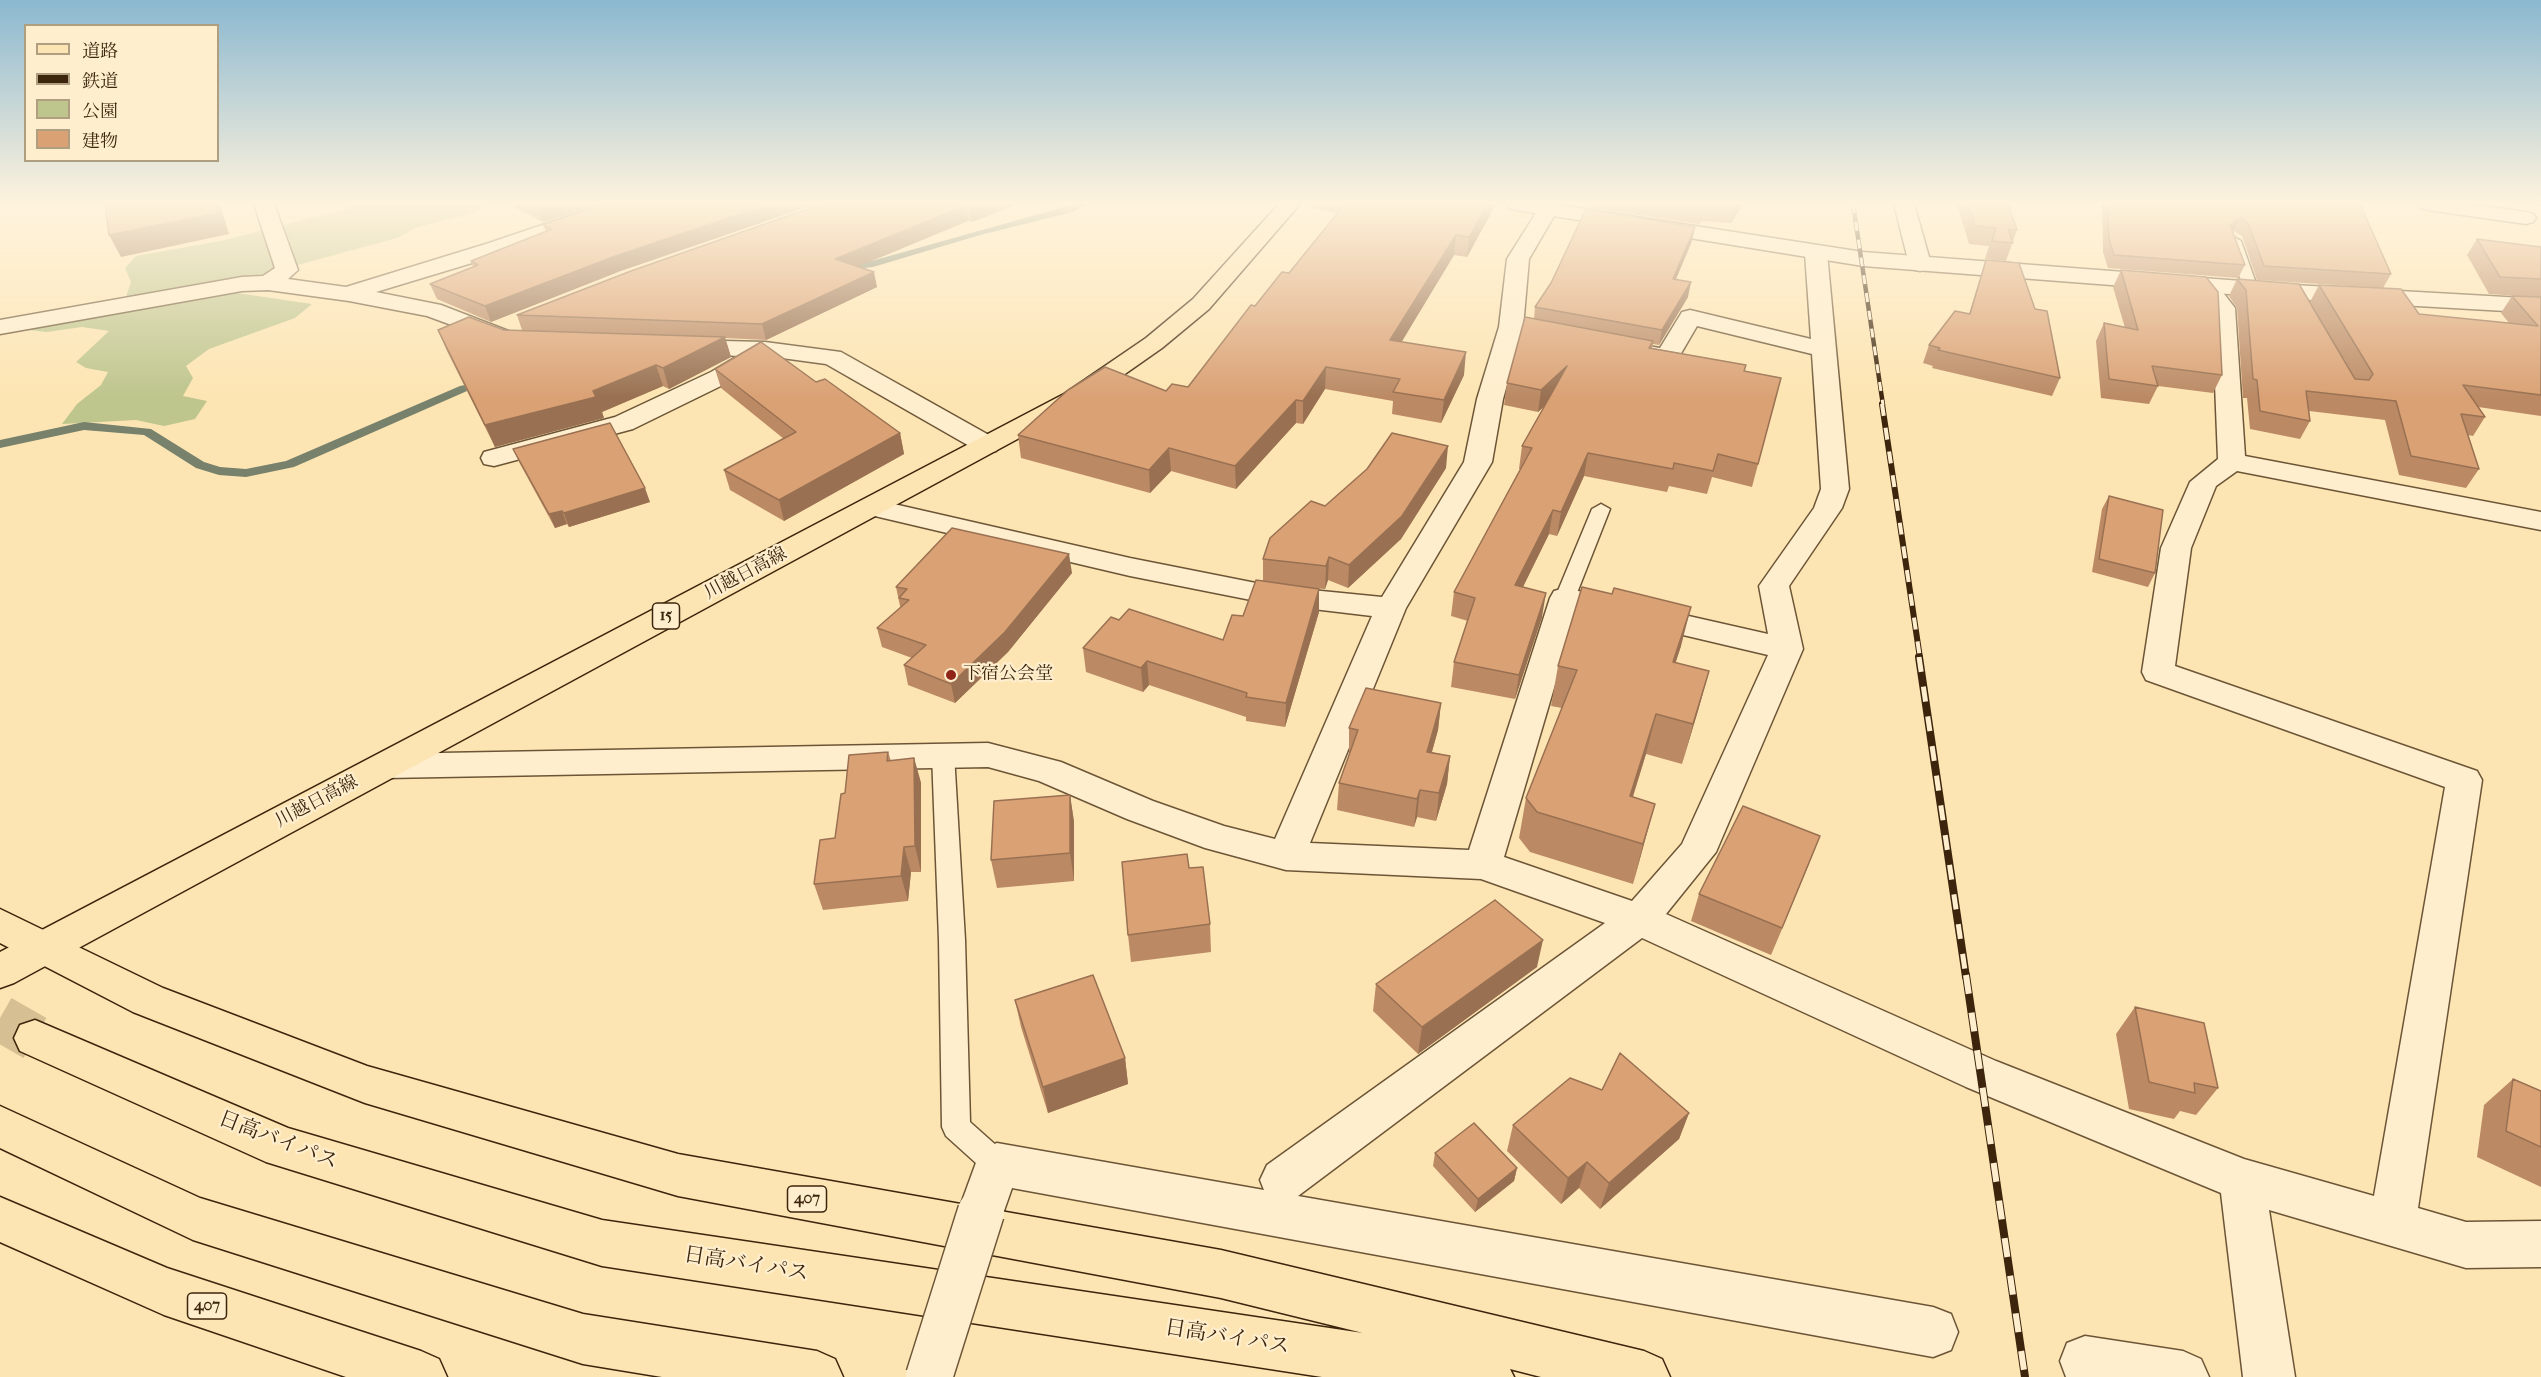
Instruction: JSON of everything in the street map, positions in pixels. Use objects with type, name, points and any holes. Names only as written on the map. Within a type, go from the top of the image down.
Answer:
[{"type":"main road","name":"川越日高線","points":[[0,971],[1073,399],[1155,343],[1201,304],[1233,268]]},
{"type":"main road","name":"407","points":[[0,925],[148,1000],[365,1084],[678,1175],[1221,1274],[1644,1377]]},
{"type":"main road","name":"日高バイパス","points":[[34,1038],[282,1147],[603,1243],[1488,1377]]},
{"type":"main road","points":[[0,1126],[193,1218],[583,1339],[817,1377]]},
{"type":"main road","name":"407","points":[[0,1219],[164,1291],[421,1377]]},
{"type":"street","points":[[268,283],[286,268]]},
{"type":"street","points":[[349,294],[432,268]]},
{"type":"street","points":[[1286,856],[1391,608],[1478,462],[1490,399],[1522,329],[1519,268]]},
{"type":"street","points":[[1283,1180],[1639,919],[1697,852],[1787,649],[1774,586],[1828,508],[1835,489],[1817,268]]},
{"type":"street","points":[[1975,268],[2294,292],[2541,306]]},
{"type":"street","points":[[2,324],[242,284],[268,283],[349,294],[433,310],[512,334]]},
{"type":"street","points":[[2206,286],[2223,308],[2232,462]]},
{"type":"street","points":[[1611,346],[1667,357],[1690,317],[1822,349]]},
{"type":"street","points":[[659,346],[765,349],[832,357],[987,445]]},
{"type":"street","points":[[494,458],[624,423],[720,377],[765,349]]},
{"type":"street","points":[[2392,1225],[2464,780],[2158,672],[2176,548],[2204,482],[2232,462],[2541,521]]},
{"type":"street","points":[[873,507],[1130,567],[1271,595],[1391,608]]},
{"type":"street","points":[[1483,866],[1564,598],[1787,649]]},
{"type":"street","points":[[386,766],[943,754],[988,755],[1049,771],[1151,814],[1218,838],[1286,856],[1483,866],[1639,919],[1981,1074],[2242,1180],[2466,1245],[2541,1244]]},
{"type":"street","points":[[929,1377],[998,1164],[1933,1332]]},
{"type":"street","points":[[2242,1180],[2269,1377]]},
{"type":"street","points":[[2085,1361],[2183,1377]]},
{"type":"lane","points":[[2244,268],[2251,289]]},
{"type":"lane","points":[[2294,292],[2306,312]]},
{"type":"lane","points":[[1564,598],[1601,509]]},
{"type":"lane","points":[[943,754],[952,940],[956,1127],[998,1164]]},
{"type":"green space","points":[[125,268],[285,268],[264,274],[237,293],[312,304],[295,318],[209,349],[186,366],[193,378],[183,396],[207,401],[195,419],[164,426],[136,420],[62,424],[77,404],[101,385],[108,372],[86,368],[76,362],[109,331],[82,327],[47,332],[29,330],[45,324],[97,315],[126,297],[131,282]]},
{"type":"building","points":[[470,268],[584,268],[485,306],[430,284]]},
{"type":"building","points":[[639,268],[863,268],[874,272],[762,324],[517,315]]},
{"type":"building","points":[[1293,268],[1435,268],[1390,340],[1466,352],[1444,400],[1393,392],[1400,379],[1326,367],[1303,401],[1296,400],[1235,466],[1169,448],[1149,470],[1018,435],[1068,390],[1105,367],[1166,391],[1172,384],[1188,387],[1251,305],[1255,306],[1282,272],[1289,273]]},
{"type":"building","points":[[1558,268],[1678,268],[1673,279],[1691,282],[1662,330],[1535,307]]},
{"type":"building","points":[[1984,268],[2021,268],[2035,309],[2047,311],[2060,378],[1938,350],[1940,348],[1929,345],[1955,311],[1970,314]]},
{"type":"building","points":[[2300,268],[2388,268],[2391,274]]},
{"type":"building","points":[[2495,268],[2541,268],[2541,279],[2500,277]]},
{"type":"building","points":[[2121,270],[2206,277],[2218,292],[2222,375],[2152,366],[2158,386],[2109,379],[2104,323],[2138,330]]},
{"type":"building","points":[[2237,279],[2299,284],[2355,379],[2369,380],[2373,374],[2319,285],[2401,289],[2419,314],[2538,326],[2512,296],[2541,297],[2541,395],[2463,385],[2485,417],[2461,414],[2479,469],[2411,456],[2396,401],[2306,391],[2310,421],[2260,411],[2257,380],[2253,379],[2246,290]]},
{"type":"building","points":[[469,317],[504,330],[725,337],[663,368],[656,365],[593,391],[596,397],[485,425],[438,330]]},
{"type":"building","points":[[1525,317],[1653,341],[1649,348],[1746,365],[1744,371],[1781,378],[1758,464],[1718,454],[1713,471],[1674,463],[1673,469],[1588,453],[1561,512],[1553,510],[1515,585],[1546,593],[1519,675],[1454,662],[1475,598],[1454,592],[1532,448],[1522,446],[1567,366],[1541,390],[1507,383]]},
{"type":"building","points":[[761,342],[816,382],[825,379],[900,433],[779,500],[724,470],[796,432],[715,369]]},
{"type":"building","points":[[610,423],[645,488],[564,513],[562,511],[549,514],[513,449]]},
{"type":"building","points":[[1392,433],[1448,446],[1402,516],[1349,565],[1329,557],[1326,566],[1263,559],[1270,538],[1311,501],[1325,506],[1367,469]]},
{"type":"building","points":[[2109,496],[2163,510],[2155,573],[2099,559]]},
{"type":"building","points":[[952,528],[1069,554],[1005,632],[951,684],[904,665],[926,645],[877,628],[909,600],[899,598],[907,589],[896,587]]},
{"type":"building","points":[[1256,580],[1319,589],[1286,703],[1246,697],[1247,693],[1147,661],[1141,668],[1083,648],[1111,617],[1119,620],[1129,609],[1223,640],[1232,615],[1243,616]]},
{"type":"building","points":[[1582,587],[1612,594],[1614,588],[1691,607],[1673,662],[1709,671],[1693,724],[1656,714],[1630,796],[1655,804],[1643,844],[1537,812],[1526,798],[1577,670],[1558,666]]},
{"type":"building","points":[[1366,688],[1441,703],[1427,752],[1450,756],[1439,793],[1420,790],[1417,799],[1339,783],[1358,730],[1349,728]]},
{"type":"building","points":[[888,752],[887,761],[914,758],[915,846],[904,847],[901,876],[814,884],[820,840],[835,838],[841,794],[845,793],[849,755]]},
{"type":"building","points":[[1070,795],[1070,853],[991,860],[994,801]]},
{"type":"building","points":[[1743,806],[1820,836],[1782,928],[1699,894]]},
{"type":"building","points":[[1187,854],[1189,868],[1203,867],[1210,924],[1128,935],[1122,862]]},
{"type":"building","points":[[1495,900],[1543,940],[1422,1027],[1376,984]]},
{"type":"building","points":[[1093,975],[1125,1058],[1043,1087],[1015,1000]]},
{"type":"building","points":[[2135,1007],[2204,1023],[2218,1088],[2194,1083],[2195,1093],[2149,1082]]},
{"type":"building","points":[[1620,1053],[1689,1113],[1609,1183],[1587,1162],[1568,1178],[1513,1125],[1570,1078],[1602,1090]]},
{"type":"building","points":[[2513,1079],[2541,1091],[2541,1147],[2506,1131]]},
{"type":"building","points":[[1474,1123],[1517,1168],[1478,1199],[1435,1153]]},
{"type":"waterway","points":[[0,444],[84,426],[147,432],[200,465],[219,471],[246,473],[290,464],[464,388],[483,384]]},
{"type":"tunnel","points":[[0,1018],[35,1038]]},
{"type":"railway","points":[[1863,268],[1883,405]]},
{"type":"railway","points":[[1882,404],[1920,658]]},
{"type":"railway","points":[[1919,657],[1966,977]]},
{"type":"railway","points":[[1966,975],[2025,1377]]},
{"type":"place","name":"下宿公会堂","points":[[951,675]]}]
